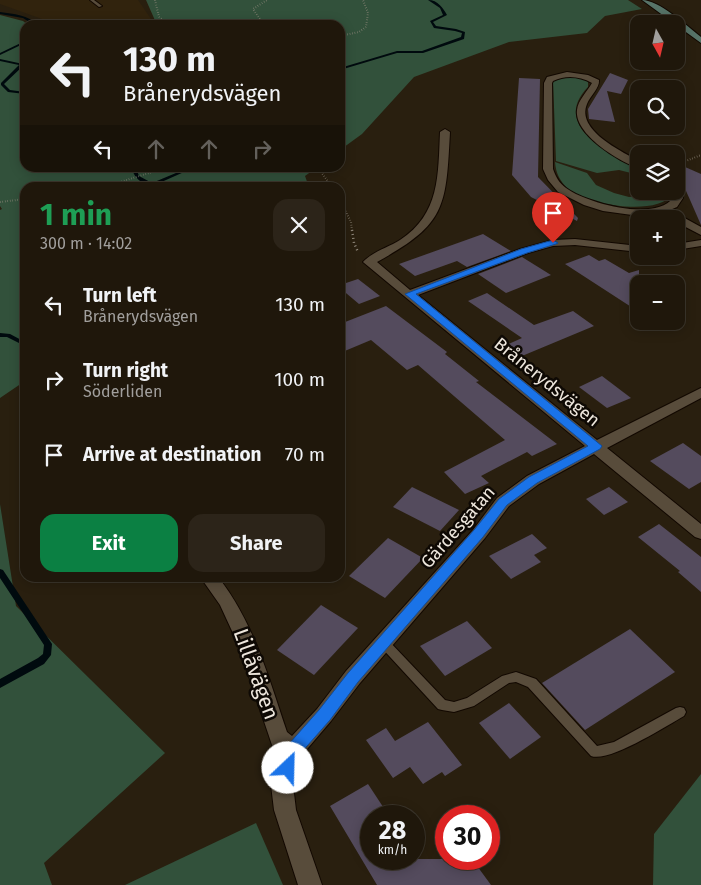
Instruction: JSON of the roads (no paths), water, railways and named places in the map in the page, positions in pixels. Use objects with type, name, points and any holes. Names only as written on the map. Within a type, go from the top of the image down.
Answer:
[{"type":"street","points":[[645,0],[676,21],[701,42]]},
{"type":"street","points":[[630,159],[603,144],[585,125],[580,110],[586,94],[596,82],[581,75],[562,75],[550,79],[548,83],[548,169],[552,181],[568,195],[597,206],[632,212],[661,209],[674,205],[677,200]]},
{"type":"street","name":"Brånerydsvägen","points":[[445,132],[441,182],[431,216],[424,226],[400,244],[365,261],[410,294],[701,533]]},
{"type":"street","points":[[661,209],[701,232]]},
{"type":"street","points":[[410,294],[524,251],[553,243],[575,242],[630,247]]},
{"type":"street","points":[[685,246],[701,243]]},
{"type":"street","name":"Gärdesgatan","points":[[294,750],[384,642],[479,534],[503,502],[533,480],[701,392]]},
{"type":"street","name":"Lillåvägen","points":[[213,582],[227,601],[247,644],[279,738],[294,750]]},
{"type":"street","points":[[294,750],[282,785],[285,810],[310,885]]},
{"type":"lane","points":[[92,0],[100,6]]},
{"type":"lane","points":[[384,642],[442,705],[454,707],[470,702],[506,679],[516,677],[532,683],[595,752],[616,747],[680,712]]},
{"type":"waterway","points":[[345,68],[397,52],[422,52],[463,38],[464,33],[435,27],[431,22],[445,15],[441,7],[430,0]]},
{"type":"waterway","points":[[0,13],[30,20]]},
{"type":"waterway","points":[[0,54],[20,44]]},
{"type":"waterway","points":[[0,60],[20,65]]},
{"type":"waterway","points":[[20,67],[2,84],[9,91],[20,92]]},
{"type":"waterway","points":[[135,172],[137,177],[146,182]]},
{"type":"waterway","points":[[158,182],[182,172]]},
{"type":"waterway","points":[[0,335],[8,335],[20,341]]},
{"type":"waterway","points":[[0,572],[48,644],[47,655],[41,661],[0,684]]}]
